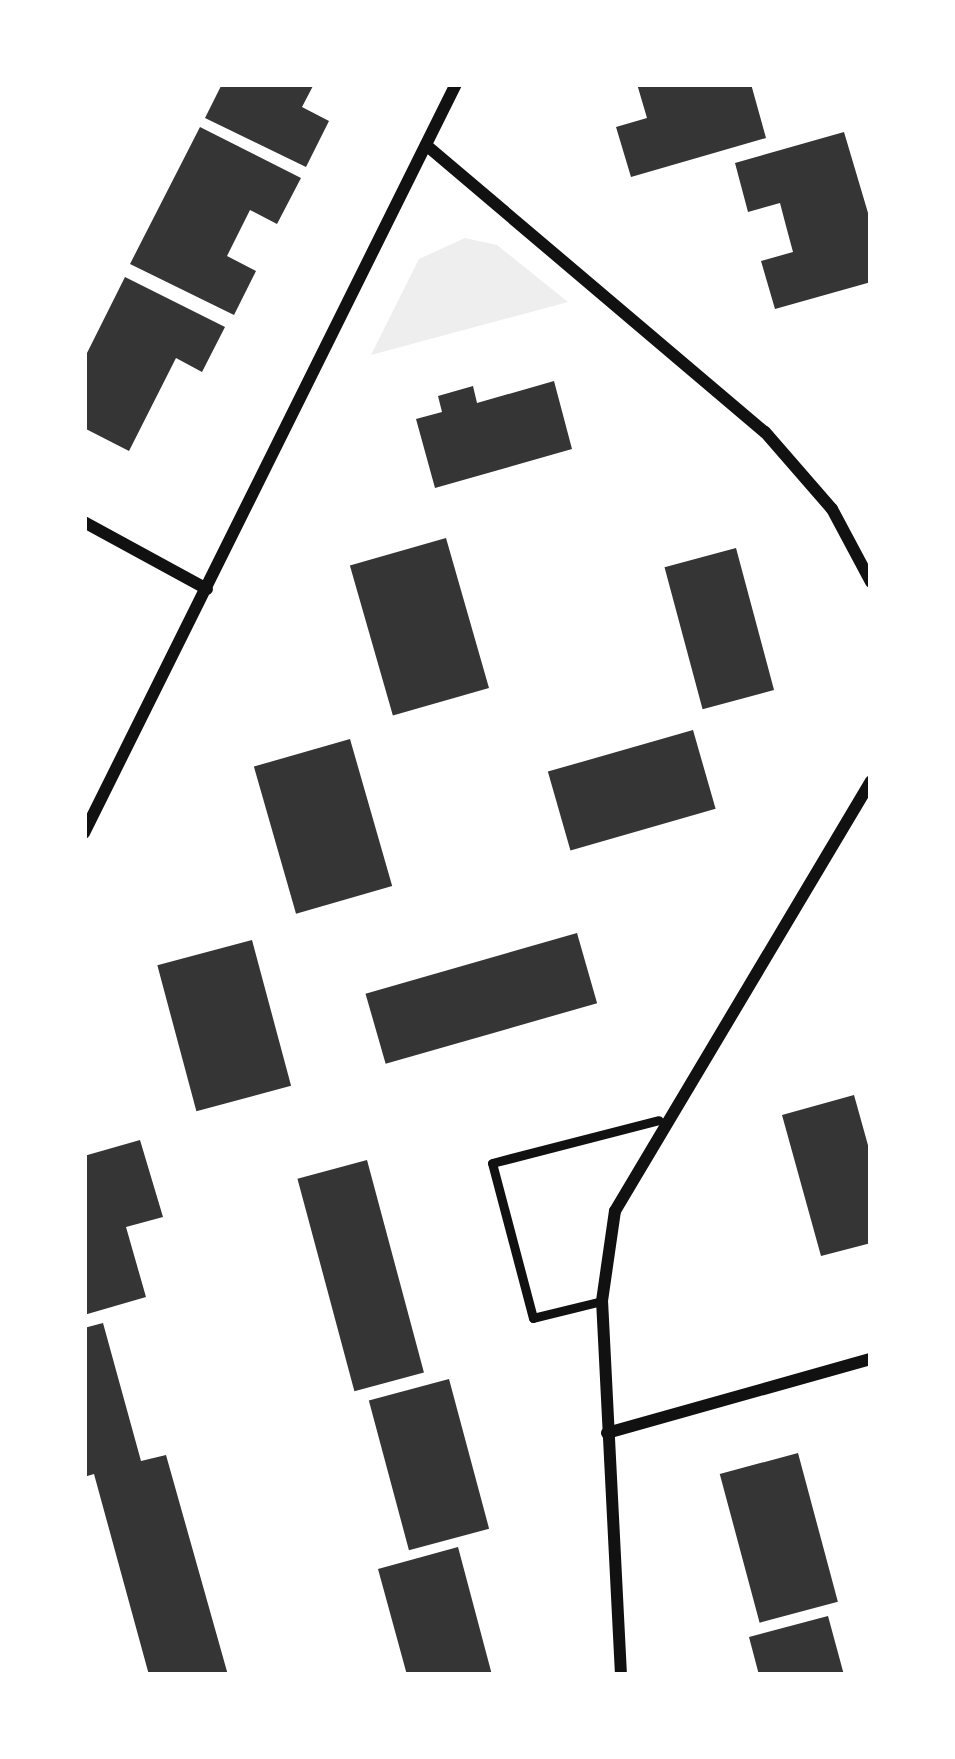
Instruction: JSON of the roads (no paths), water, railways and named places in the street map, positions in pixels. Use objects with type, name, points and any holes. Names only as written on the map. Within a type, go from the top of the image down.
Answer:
[{"type":"street","points":[[84,833],[456,84]]},
{"type":"street","points":[[426,145],[765,432],[832,508],[871,582]]},
{"type":"street","points":[[84,522],[207,589]]},
{"type":"street","points":[[621,1675],[602,1301],[615,1210],[659,1120],[871,781]]},
{"type":"street","points":[[607,1433],[871,1359]]},
{"type":"lane","points":[[602,1301],[533,1318],[492,1163],[659,1120]]}]
